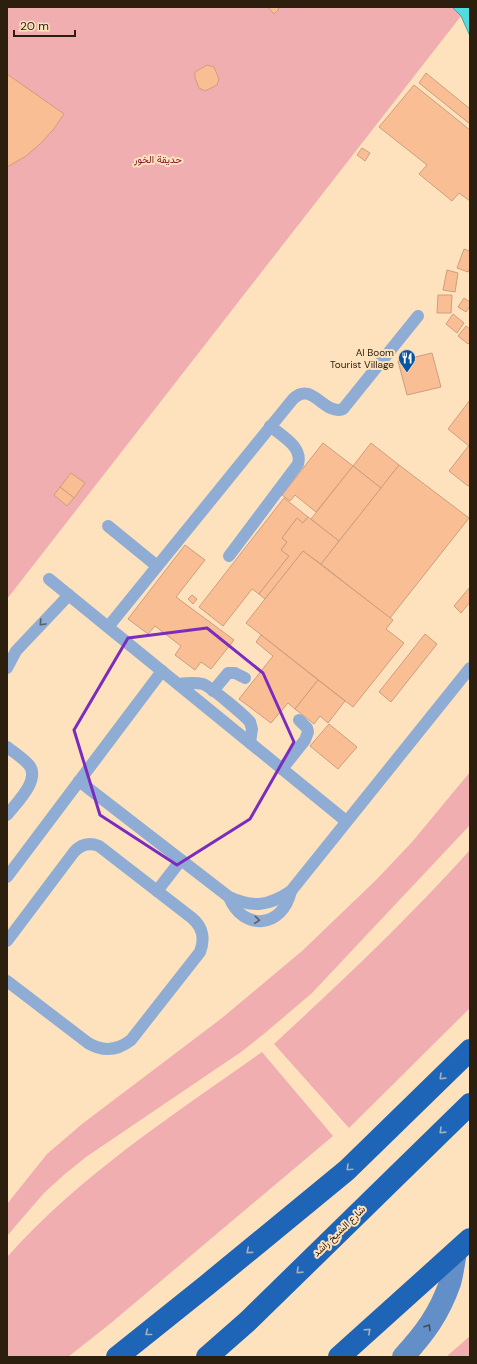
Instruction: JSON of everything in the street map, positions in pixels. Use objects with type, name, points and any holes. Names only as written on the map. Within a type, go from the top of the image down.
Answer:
[{"type":"highway","points":[[117,1357],[346,1170],[470,1050]]},
{"type":"highway","name":"شارع الشيخ راشد","points":[[208,1357],[248,1321],[470,1104]]},
{"type":"highway","points":[[339,1357],[463,1246]]},
{"type":"street","points":[[403,1357],[423,1336],[439,1310],[463,1246]]},
{"type":"lane","points":[[108,627],[293,399],[301,393],[306,393],[332,409],[343,409],[418,316]]},
{"type":"lane","points":[[229,556],[298,464],[300,458],[295,447],[270,426]]},
{"type":"lane","points":[[108,526],[157,566]]},
{"type":"lane","points":[[49,579],[346,821]]},
{"type":"lane","points":[[7,668],[16,651],[69,595]]},
{"type":"lane","points":[[79,782],[229,897],[239,902],[250,904],[272,902],[291,891],[470,668]]},
{"type":"lane","points":[[7,877],[162,671]]},
{"type":"lane","points":[[213,691],[228,674],[235,673],[245,678]]},
{"type":"lane","points":[[178,684],[197,683],[206,686],[213,691],[250,722],[252,732],[250,743]]},
{"type":"lane","points":[[282,769],[307,736],[307,728],[299,720]]},
{"type":"lane","points":[[7,747],[29,765],[32,776],[28,787],[7,815]]},
{"type":"lane","points":[[7,941],[74,852],[83,845],[94,844],[99,846],[196,922],[202,933],[202,946],[200,952],[146,1021],[131,1040],[125,1045],[110,1050],[95,1047],[7,981]]},
{"type":"lane","points":[[157,891],[181,860]]},
{"type":"lane","points":[[229,897],[232,906],[239,914],[248,919],[258,921],[268,920],[277,916],[284,910],[289,901],[291,891]]},
{"type":"highlighted area","points":[[207,628],[263,673],[294,742],[250,819],[177,865],[100,815],[74,730],[128,638]]},
{"type":"green space","name":"حديقة الخور","points":[[7,7],[452,7],[461,16],[7,599]]},
{"type":"green space","points":[[470,772],[470,825],[312,993],[241,1052],[86,1157],[44,1193],[7,1236],[7,1204],[47,1154],[82,1124],[222,1018],[302,951],[376,880],[412,842]]},
{"type":"green space","points":[[470,850],[470,1008],[349,1128],[274,1044],[349,974],[447,876]]},
{"type":"green space","points":[[262,1052],[333,1136],[111,1323],[68,1357],[7,1357],[7,1257],[35,1227],[65,1199],[128,1147]]},
{"type":"green space","points":[[470,1336],[470,1357],[446,1357]]},
{"type":"water","points":[[452,7],[470,7],[470,36],[461,16]]},
{"type":"building","points":[[268,7],[277,7],[279,9],[274,14]]},
{"type":"building","points":[[207,65],[214,67],[219,79],[217,85],[205,91],[199,88],[195,78],[195,72]]},
{"type":"building","points":[[426,73],[470,109],[470,124],[419,83]]},
{"type":"building","points":[[7,74],[64,114],[53,130],[40,144],[26,156],[7,167]]},
{"type":"building","points":[[414,85],[470,130],[470,201],[459,193],[452,201],[419,174],[427,165],[379,127]]},
{"type":"building","points":[[362,148],[370,153],[365,161],[357,155]]},
{"type":"building","points":[[464,249],[470,251],[470,268],[468,272],[457,268]]},
{"type":"building","points":[[447,270],[458,273],[455,292],[443,290]]},
{"type":"building","points":[[438,295],[452,295],[451,313],[437,313]]},
{"type":"building","points":[[464,298],[470,302],[470,306],[466,312],[458,307]]},
{"type":"building","points":[[453,314],[464,323],[457,333],[446,324]]},
{"type":"building","points":[[466,326],[470,329],[470,342],[468,344],[458,336]]},
{"type":"building","points":[[432,353],[441,387],[407,395],[398,361]]},
{"type":"building","points":[[470,400],[470,444],[469,446],[448,429]]},
{"type":"building","points":[[323,443],[353,466],[316,512],[295,495],[290,501],[282,495]]},
{"type":"building","points":[[371,443],[399,465],[381,488],[353,466]]},
{"type":"building","points":[[470,444],[470,484],[468,486],[449,471]]},
{"type":"building","points":[[399,465],[469,518],[390,618],[321,564]]},
{"type":"building","points":[[353,466],[381,488],[339,541],[311,519]]},
{"type":"building","points":[[71,473],[85,483],[74,498],[60,487]]},
{"type":"building","points":[[60,487],[74,498],[67,506],[54,495]]},
{"type":"building","points":[[284,498],[308,517],[303,523],[297,518],[282,538],[287,542],[281,550],[289,556],[259,594],[252,589],[223,626],[199,607]]},
{"type":"building","points":[[308,517],[339,541],[321,564],[303,551],[265,599],[259,594],[289,556],[281,550],[287,542],[282,538],[297,518],[303,523]]},
{"type":"building","points":[[185,545],[205,560],[176,597],[234,640],[211,669],[201,662],[195,670],[175,655],[181,646],[155,626],[148,634],[128,619]]},
{"type":"building","points":[[303,551],[393,620],[386,629],[404,643],[353,707],[246,623]]},
{"type":"building","points":[[470,587],[470,602],[461,613],[454,606]]},
{"type":"building","points":[[192,595],[197,599],[193,604],[188,599]]},
{"type":"building","points":[[425,634],[437,644],[391,702],[379,692]]},
{"type":"building","points":[[261,635],[318,680],[295,709],[288,703],[271,723],[239,699],[273,656],[256,642]]},
{"type":"building","points":[[318,680],[345,701],[328,723],[320,716],[314,724],[295,709]]},
{"type":"building","points":[[329,724],[357,747],[338,769],[310,746]]},
{"type":"place","name":"Al Boom Tourist Village","points":[[407,373]]}]
